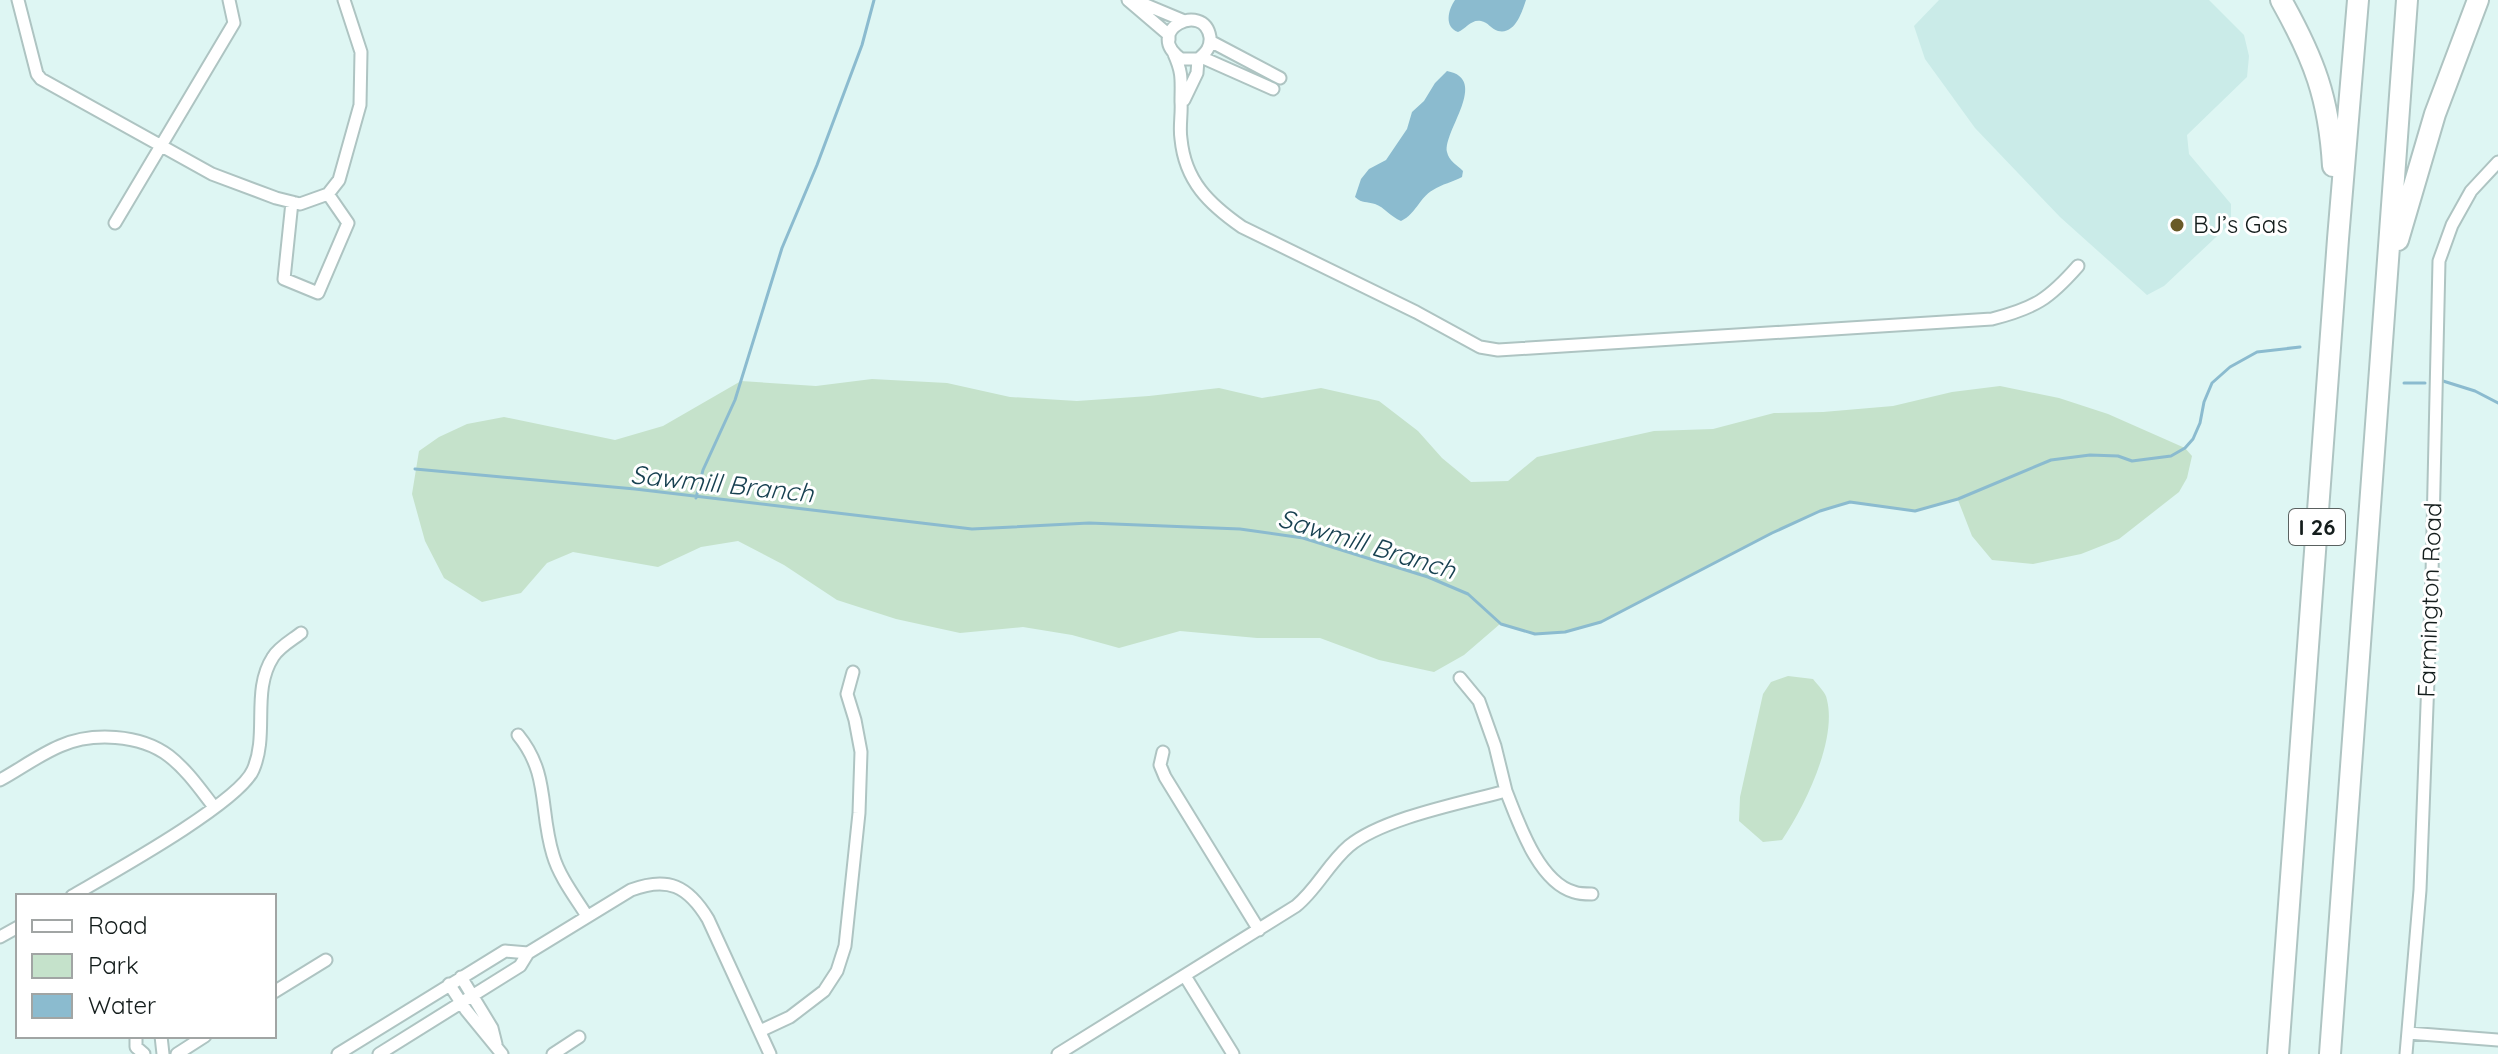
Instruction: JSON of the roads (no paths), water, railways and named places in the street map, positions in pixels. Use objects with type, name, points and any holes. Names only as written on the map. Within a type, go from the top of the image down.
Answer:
[{"type":"highway","points":[[2281,0],[2306,43],[2321,82],[2331,128],[2338,239]]},
{"type":"highway","name":"I 26","points":[[2278,1054],[2358,0]]},
{"type":"highway","name":"I 26","points":[[2330,1054],[2407,0]]},
{"type":"highway","points":[[2385,286],[2435,114],[2478,0]]},
{"type":"street","points":[[18,0],[37,74],[41,79],[212,174],[300,204],[328,194],[339,180],[360,105],[361,52],[344,0]]},
{"type":"street","points":[[115,223],[234,23],[229,0]]},
{"type":"street","points":[[1128,0],[1169,35],[1182,72],[1180,137],[1190,178],[1203,196],[1242,227],[1416,312],[1480,347],[1498,350],[1992,319],[2038,303],[2055,292],[2078,266]]},
{"type":"street","points":[[1134,0],[1182,20],[1201,22],[1210,34],[1207,50],[1199,58],[1197,73],[1185,96],[1182,112]]},
{"type":"street","points":[[1182,20],[1171,29],[1172,48],[1181,59],[1199,58],[1273,89]]},
{"type":"street","points":[[1210,41],[1280,78]]},
{"type":"street","name":"Farmington Road","points":[[2406,1054],[2420,890],[2432,574],[2439,261],[2452,225],[2471,191],[2498,162]]},
{"type":"street","points":[[292,202],[284,279],[318,293],[348,223],[328,194]]},
{"type":"street","points":[[75,894],[235,794],[253,773],[262,742],[262,678],[274,654],[301,633]]},
{"type":"street","points":[[760,1031],[808,1005],[824,991],[837,971],[845,946],[859,813],[861,752],[847,694],[853,672]]},
{"type":"street","points":[[1460,678],[1479,701],[1506,791],[1525,840],[1543,866],[1571,892],[1592,894]]},
{"type":"street","points":[[518,735],[531,751],[538,768],[554,860],[587,916]]},
{"type":"street","points":[[0,780],[61,745],[97,737],[134,740],[166,754],[193,778],[214,807]]},
{"type":"street","points":[[1163,752],[1160,765],[1165,777],[1259,930]]},
{"type":"street","points":[[1058,1054],[1306,898],[1337,858],[1364,836],[1383,827],[1506,791]]},
{"type":"street","points":[[379,1054],[520,966],[528,953],[587,916],[631,890],[646,884],[663,883],[677,886],[699,904],[770,1054]]},
{"type":"street","points":[[338,1054],[505,951],[528,953]]},
{"type":"street","points":[[276,991],[326,960]]},
{"type":"street","points":[[1185,976],[1233,1054]]},
{"type":"street","points":[[461,977],[492,1028],[499,1049]]},
{"type":"street","points":[[449,984],[499,1049]]},
{"type":"street","points":[[2408,1033],[2498,1040]]},
{"type":"street","points":[[553,1054],[579,1037]]},
{"type":"street","points":[[177,1054],[202,1038]]},
{"type":"water","points":[[1455,0],[1526,0],[1517,22],[1509,30],[1498,31],[1477,21],[1458,32],[1449,22]]},
{"type":"water","points":[[1447,71],[1459,76],[1465,84],[1462,107],[1447,152],[1463,171],[1462,177],[1428,193],[1401,221],[1378,205],[1362,202],[1355,197],[1361,179],[1369,169],[1386,160],[1407,129],[1412,112]]},
{"type":"waterway","points":[[696,498],[703,470],[735,400],[782,248],[862,45],[874,0]]},
{"type":"waterway","name":"Sawmill Branch","points":[[415,469],[635,489],[972,529],[1089,523],[1240,529],[1303,538],[1428,577],[1468,594],[1501,624],[1535,634],[1565,632],[1601,622],[1772,533],[1820,511],[1850,502],[1915,511],[1958,499],[2051,460],[2090,455],[2118,456],[2132,461],[2171,456],[2193,439],[2212,383],[2230,367],[2257,352],[2300,347]]},
{"type":"waterway","name":"Sawmill Branch","points":[[2443,381],[2475,391],[2498,403]]},
{"type":"waterway","name":"Sawmill Branch","points":[[2404,383],[2425,383]]},
{"type":"place","name":"BJ’s Gas","points":[[2177,225]]}]
